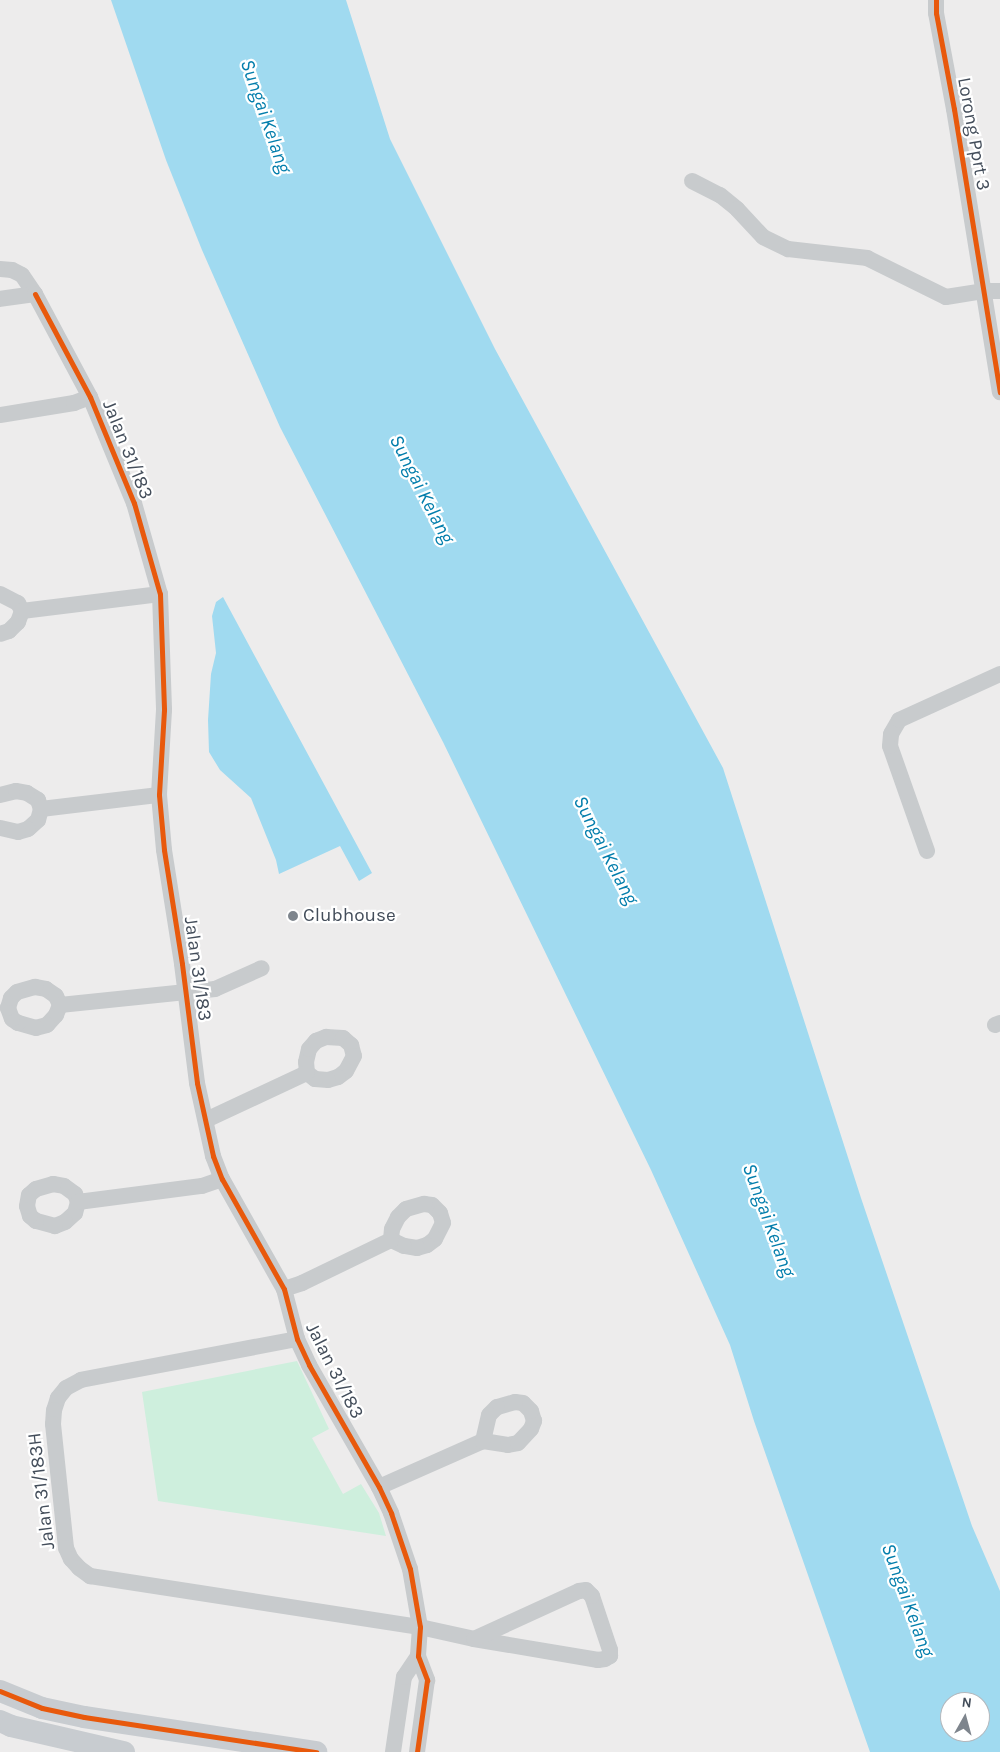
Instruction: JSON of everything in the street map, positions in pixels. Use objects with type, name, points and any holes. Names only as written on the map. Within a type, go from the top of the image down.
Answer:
[{"type":"street","name":"Lorong Pprt 3","points":[[936,0],[936,13],[992,291],[1000,392]]},
{"type":"street","points":[[692,181],[720,195],[737,209],[763,237],[788,249],[867,258],[946,297],[992,291]]},
{"type":"street","name":"Jalan 31/183","points":[[0,269],[12,270],[22,275],[35,294],[90,398],[134,504],[160,594],[164,710],[159,795],[164,850],[186,992],[197,1083],[213,1156],[222,1180],[284,1289],[297,1339],[391,1512],[410,1568],[420,1626],[418,1656]]},
{"type":"street","points":[[0,299],[35,294]]},
{"type":"street","points":[[0,415],[74,403],[90,398]]},
{"type":"street","points":[[0,594],[8,595],[18,603],[22,612],[18,622],[9,631],[0,634]]},
{"type":"street","points":[[22,612],[160,594]]},
{"type":"street","points":[[927,851],[890,746],[891,734],[900,720],[1000,674]]},
{"type":"street","points":[[0,796],[16,791],[27,793],[38,800],[41,810],[38,820],[28,829],[18,832],[0,828]]},
{"type":"street","points":[[41,810],[159,795]]},
{"type":"street","points":[[60,1005],[215,989],[262,968]]},
{"type":"street","points":[[206,1120],[308,1073]]},
{"type":"street","points":[[78,1202],[202,1186],[222,1180]]},
{"type":"street","points":[[284,1289],[302,1283],[391,1240]]},
{"type":"street","name":"Jalan 31/183H","points":[[297,1339],[81,1380],[66,1388],[58,1398],[54,1410],[53,1424],[66,1548],[79,1568],[90,1576],[420,1626],[474,1639],[598,1660],[610,1656],[610,1650],[592,1596],[586,1590],[579,1591],[474,1639]]},
{"type":"street","points":[[379,1487],[483,1441]]},
{"type":"street","points":[[392,1752],[404,1677],[418,1656]]},
{"type":"street","points":[[417,1752],[427,1680],[418,1656]]},
{"type":"street","points":[[0,1691],[42,1708],[84,1717],[316,1752]]},
{"type":"street","points":[[400,1704],[424,1707]]},
{"type":"street","points":[[0,1721],[11,1726],[124,1752]]},
{"type":"green space","points":[[297,1361],[329,1429],[312,1438],[343,1494],[361,1484],[379,1513],[386,1536],[158,1501],[142,1392]]},
{"type":"water","name":"Sungai Kelang","points":[[111,0],[346,0],[390,139],[495,349],[723,768],[861,1198],[972,1526],[1000,1591],[1000,1752],[870,1752],[754,1421],[730,1345],[651,1170],[443,742],[280,427],[202,250],[166,160]]},
{"type":"water","points":[[223,597],[372,873],[359,881],[340,846],[279,874],[276,860],[251,798],[220,770],[209,752],[208,720],[211,674],[216,653],[212,616],[216,602]]},
{"type":"cycle path","points":[[936,0],[936,13],[954,109],[1000,392]]},
{"type":"cycle path","points":[[35,294],[90,397],[134,503],[160,594],[164,710],[159,795],[164,850],[182,964],[197,1083],[213,1156],[222,1179],[284,1289],[297,1339],[309,1365],[379,1487],[391,1513],[410,1569],[420,1627],[418,1656],[427,1680],[417,1752]]},
{"type":"cycle path","points":[[0,1691],[42,1708],[84,1717],[316,1752]]},
{"type":"place","name":"Clubhouse","points":[[293,916]]}]
